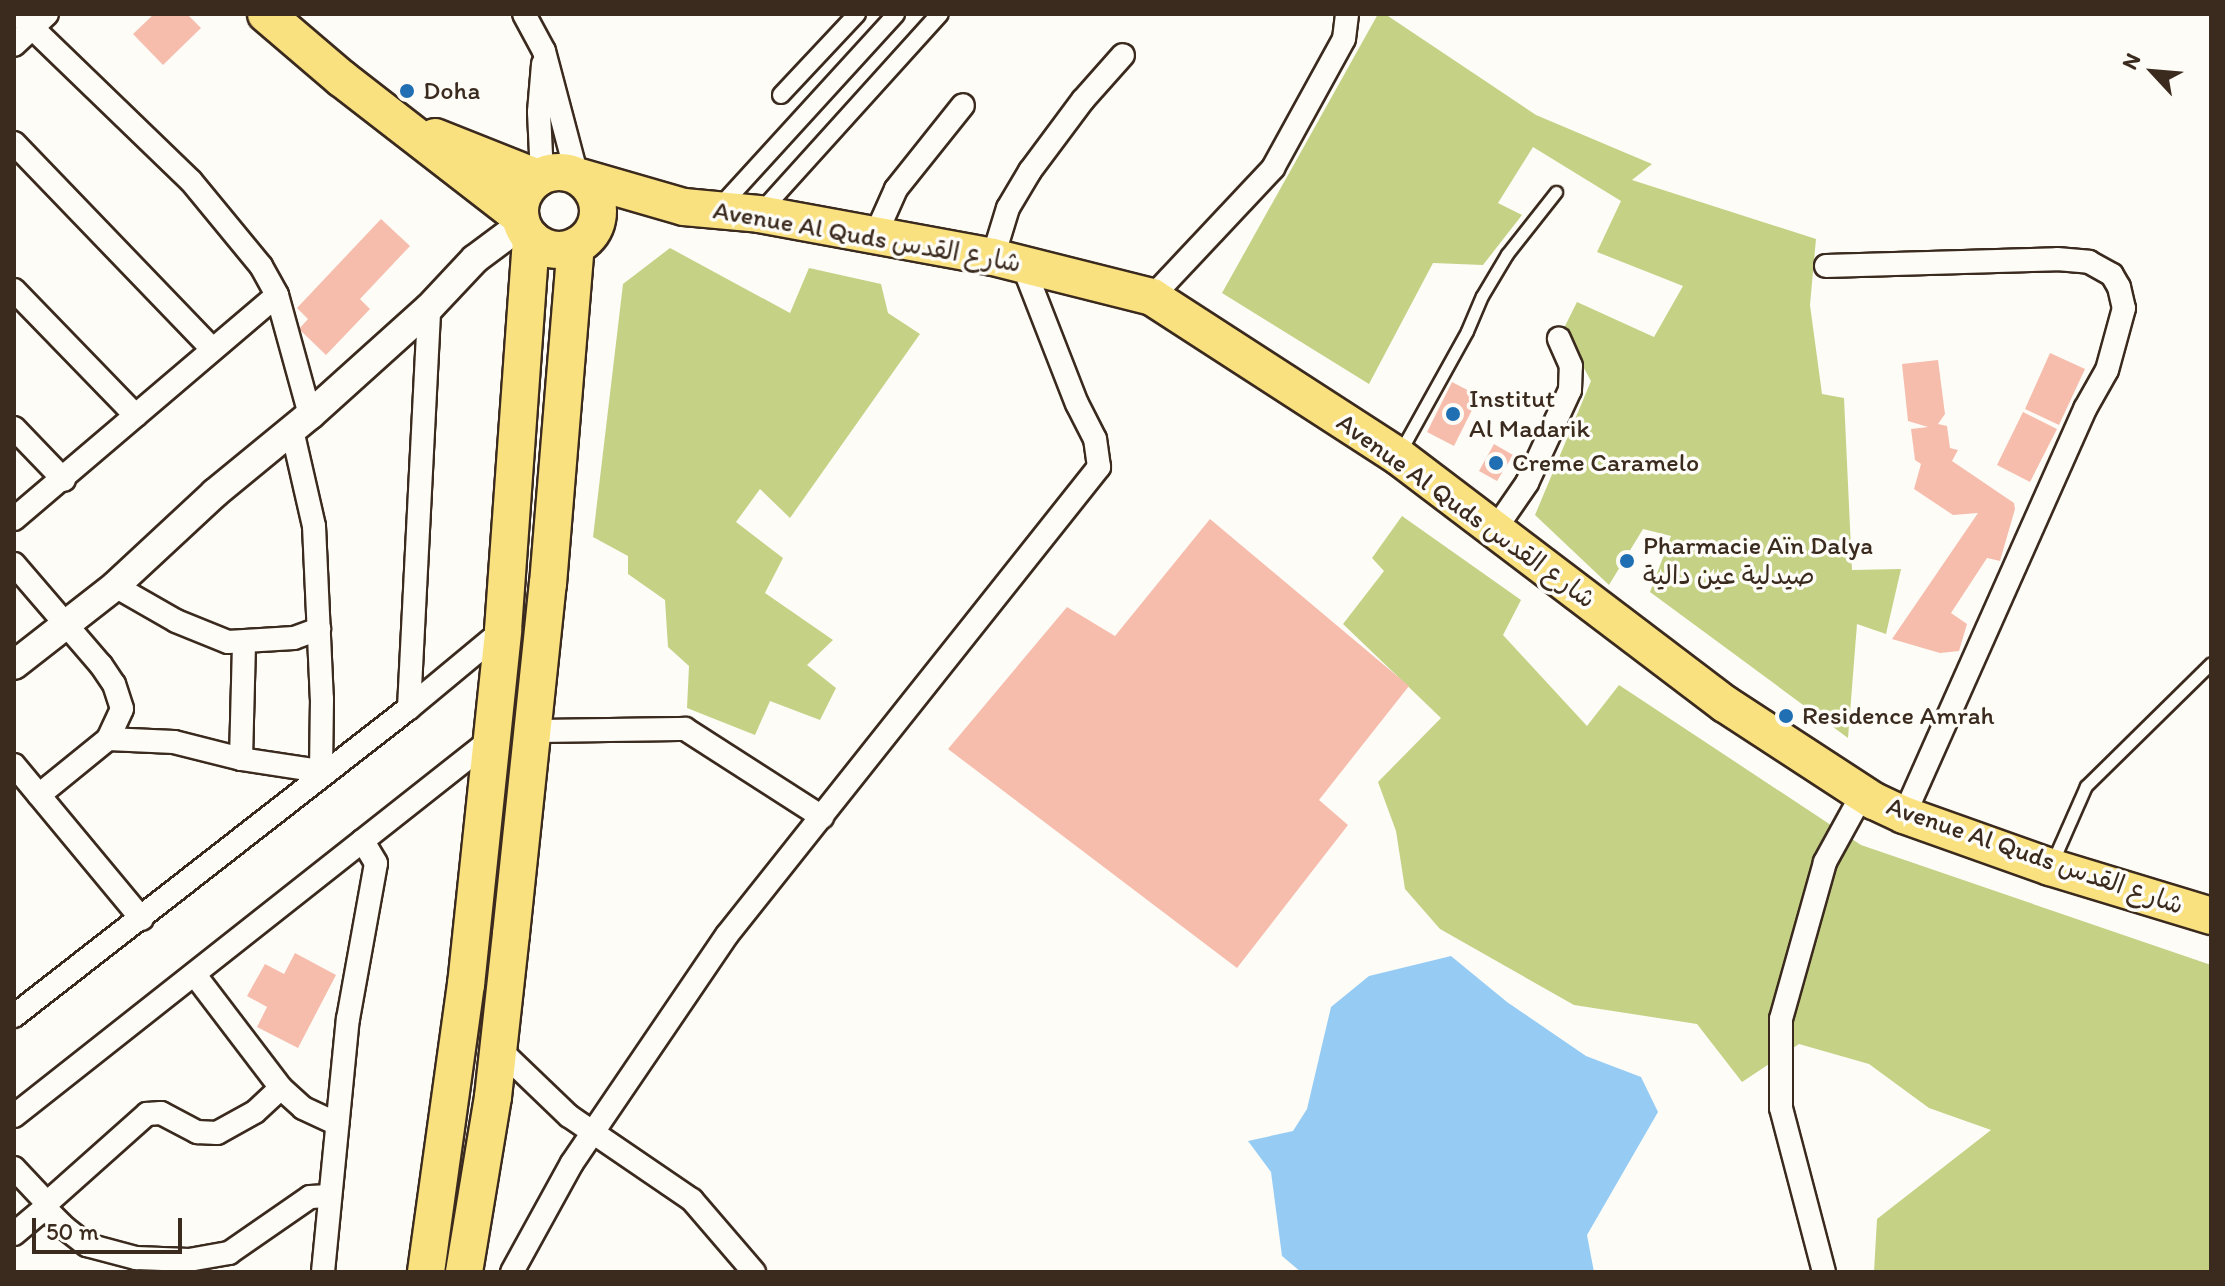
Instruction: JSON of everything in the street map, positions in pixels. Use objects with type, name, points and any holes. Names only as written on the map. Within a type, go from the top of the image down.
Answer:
[{"type":"main road","name":"Avenue Al Quds شارع القدس","points":[[266,14],[341,78],[405,125],[524,227]]},
{"type":"main road","name":"Avenue Al Quds شارع القدس","points":[[405,125],[559,177],[700,209],[759,214],[1007,260],[1152,297],[1398,456],[1725,704],[1863,793],[1904,815],[2050,867],[2211,916]]},
{"type":"main road","points":[[426,1272],[466,985],[489,741],[503,630],[524,227],[521,202],[527,188],[559,177],[593,190],[598,207],[586,235],[498,1048],[485,1154],[464,1272]]},
{"type":"main road","name":"Avenue Al Quds شارع القدس","points":[[586,235],[700,209]]},
{"type":"main road","points":[[524,227],[544,247],[560,250],[586,235]]},
{"type":"street","points":[[524,14],[544,51],[566,125],[559,177]]},
{"type":"street","points":[[781,95],[857,14]]},
{"type":"street","points":[[700,209],[896,14]]},
{"type":"street","points":[[759,214],[940,14]]},
{"type":"street","points":[[1152,297],[1273,168],[1344,39],[1347,14]]},
{"type":"street","points":[[14,45],[32,19],[191,181],[237,233],[277,295],[301,422],[314,526],[322,699],[320,772]]},
{"type":"street","points":[[544,51],[539,112],[559,177]]},
{"type":"street","points":[[512,1272],[549,1200],[591,1133],[727,935],[1099,467],[1095,439],[1007,260],[1008,208],[1030,171],[1083,100],[1123,55]]},
{"type":"street","points":[[875,236],[896,189],[963,105]]},
{"type":"street","points":[[14,143],[211,348]]},
{"type":"street","points":[[14,665],[115,586],[215,493],[301,422],[429,308],[475,259],[524,227]]},
{"type":"street","points":[[1826,266],[2057,259],[2089,262],[2112,275],[2119,287],[2124,308],[2107,370],[2085,409],[1904,815]]},
{"type":"street","points":[[14,290],[136,416]]},
{"type":"street","points":[[14,519],[64,480],[211,348],[277,295]]},
{"type":"street","points":[[409,708],[429,308]]},
{"type":"street","points":[[1496,528],[1527,483],[1570,390],[1571,366],[1559,339]]},
{"type":"street","points":[[14,428],[64,480]]},
{"type":"street","points":[[14,564],[101,665],[120,697],[122,709],[119,722],[108,739],[39,795]]},
{"type":"street","points":[[115,586],[176,621],[228,642],[294,638],[319,629]]},
{"type":"street","points":[[14,1016],[142,919],[320,772],[409,708],[503,630]]},
{"type":"street","points":[[241,759],[244,643]]},
{"type":"street","points":[[533,731],[685,729],[822,817]]},
{"type":"street","points":[[108,739],[174,742],[241,759],[320,772]]},
{"type":"street","points":[[14,1116],[489,741]]},
{"type":"street","points":[[14,765],[142,919]]},
{"type":"street","points":[[1824,1272],[1781,1108],[1781,1019],[1825,862],[1863,793]]},
{"type":"street","points":[[323,1272],[348,1019],[376,863],[363,841]]},
{"type":"street","points":[[194,974],[281,1088],[303,1108],[337,1124]]},
{"type":"street","points":[[498,1048],[591,1133],[654,1171],[692,1200],[754,1272]]},
{"type":"street","points":[[14,1234],[147,1114],[161,1113],[197,1132],[217,1133],[255,1112],[281,1088]]},
{"type":"street","points":[[14,1168],[76,1238],[102,1251],[136,1258],[189,1260],[229,1253],[310,1197],[330,1196]]},
{"type":"lane","points":[[1398,456],[1507,254],[1556,192]]},
{"type":"lane","points":[[2050,867],[2086,786],[2211,663]]},
{"type":"green space","points":[[1378,14],[1385,14],[1536,115],[1652,164],[1632,180],[1816,239],[1810,305],[1822,394],[1844,398],[1852,570],[1901,569],[1886,634],[1857,624],[1848,738],[1650,592],[1671,536],[1643,529],[1609,585],[1535,515],[1591,381],[1563,330],[1577,302],[1654,337],[1683,286],[1597,252],[1621,201],[1533,147],[1498,203],[1522,215],[1483,265],[1433,263],[1369,384],[1222,293]]},
{"type":"green space","points":[[670,248],[790,313],[809,268],[881,284],[888,313],[920,334],[790,518],[760,489],[736,522],[783,558],[765,593],[833,640],[807,665],[836,688],[820,720],[770,701],[755,735],[687,708],[689,666],[668,647],[665,600],[628,574],[628,556],[593,537],[623,284]]},
{"type":"green space","points":[[1402,516],[1521,600],[1503,635],[1587,726],[1619,685],[1861,845],[2211,965],[2211,1272],[1874,1272],[1877,1219],[1991,1130],[1929,1108],[1869,1064],[1799,1044],[1742,1082],[1697,1024],[1574,1005],[1440,929],[1405,889],[1396,831],[1378,782],[1441,718],[1343,624],[1384,571],[1372,558]]},
{"type":"water","points":[[1451,956],[1507,1002],[1586,1056],[1641,1077],[1658,1112],[1587,1235],[1594,1272],[1301,1272],[1282,1256],[1271,1172],[1248,1141],[1293,1131],[1307,1109],[1331,1007],[1369,976]]},
{"type":"building","points":[[154,14],[187,14],[201,28],[163,65],[133,34]]},
{"type":"building","points":[[381,219],[410,246],[360,299],[370,309],[326,355],[299,329],[308,319],[297,308]]},
{"type":"building","points":[[2050,353],[2085,369],[2059,425],[2025,409]]},
{"type":"building","points":[[1938,360],[1945,414],[1938,424],[1947,426],[1950,448],[1958,450],[1952,461],[2014,503],[2015,509],[2000,561],[1987,558],[1951,613],[1967,624],[1959,651],[1940,653],[1892,639],[1978,513],[1953,515],[1914,489],[1921,464],[1915,460],[1911,429],[1928,427],[1908,421],[1902,364]]},
{"type":"building","name":"Institut Al Madarik","points":[[1452,382],[1479,396],[1454,446],[1427,432]]},
{"type":"building","points":[[2023,412],[2057,429],[2030,482],[1997,465]]},
{"type":"building","name":"Creme Caramelo","points":[[1494,444],[1513,455],[1497,481],[1479,471]]},
{"type":"building","points":[[1210,519],[1409,686],[1319,800],[1348,825],[1237,968],[948,749],[1067,607],[1115,636]]},
{"type":"building","points":[[295,953],[336,975],[298,1048],[257,1027],[267,1007],[247,996],[265,964],[284,974]]},
{"type":"place","name":"Doha","points":[[407,91]]},
{"type":"place","name":"Institut Al Madarik","points":[[1453,414]]},
{"type":"place","name":"Creme Caramelo","points":[[1496,463]]},
{"type":"place","name":"Pharmacie Aïn Dalya صيدلية عين دالية","points":[[1627,561]]},
{"type":"place","name":"Residence Amrah","points":[[1786,716]]}]
